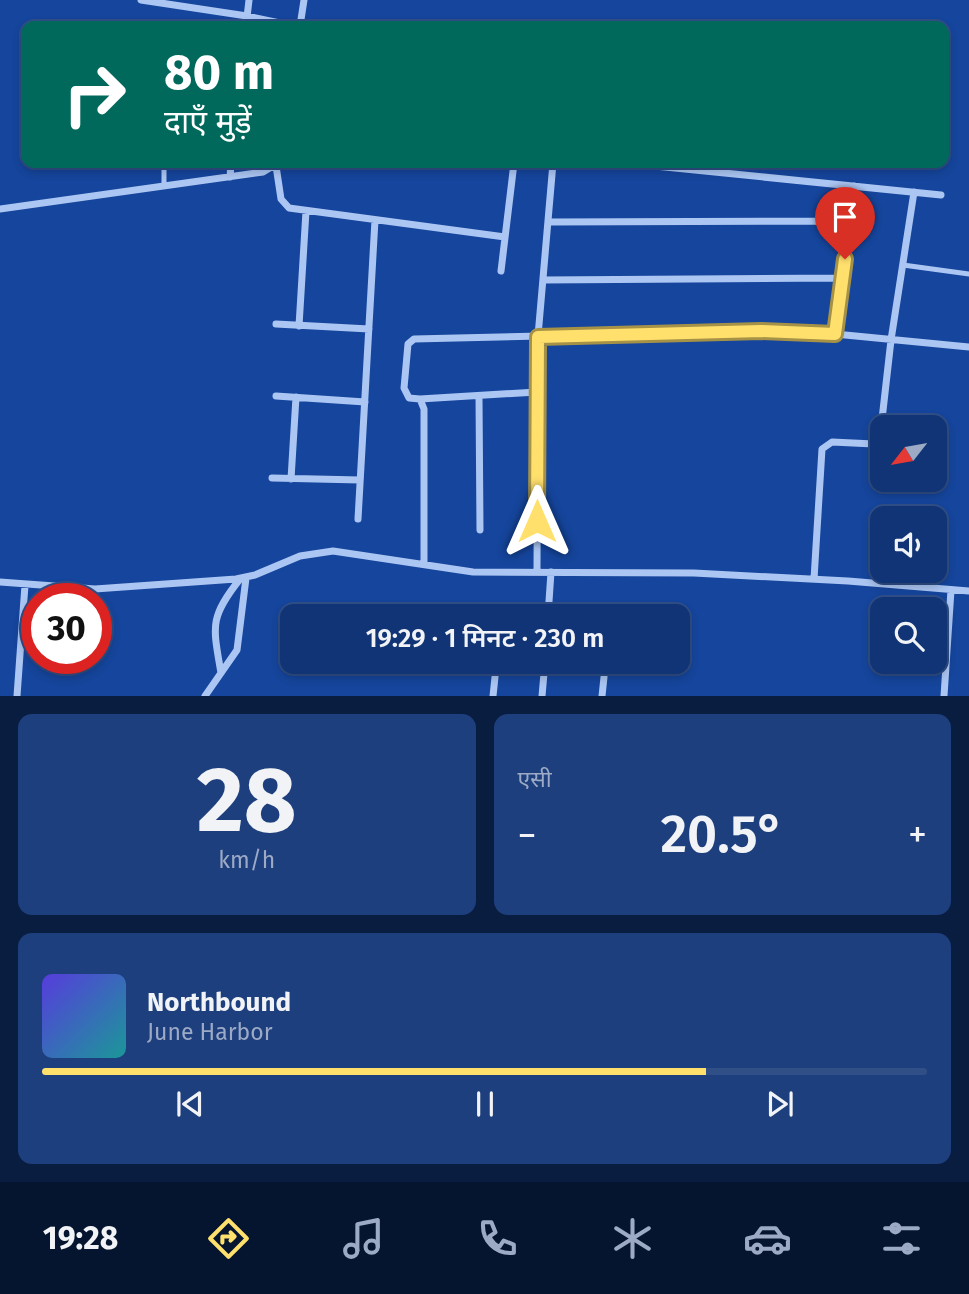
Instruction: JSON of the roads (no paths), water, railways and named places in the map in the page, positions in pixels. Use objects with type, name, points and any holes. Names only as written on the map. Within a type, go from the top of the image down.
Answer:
[{"type":"street","points":[[141,0],[169,2],[270,21]]},
{"type":"street","points":[[246,21],[249,0]]},
{"type":"street","points":[[301,21],[304,0]]},
{"type":"street","points":[[230,177],[231,168]]},
{"type":"street","points":[[0,209],[263,172],[270,168]]},
{"type":"street","points":[[278,168],[284,204],[289,208],[505,237]]},
{"type":"street","points":[[501,271],[513,168]]},
{"type":"street","points":[[537,572],[538,337],[553,168]]},
{"type":"street","points":[[675,168],[941,195]]},
{"type":"street","points":[[835,334],[854,186]]},
{"type":"street","points":[[814,579],[822,449],[832,442],[878,443],[914,192]]},
{"type":"street","points":[[299,326],[306,211]]},
{"type":"street","points":[[358,519],[375,220]]},
{"type":"street","points":[[549,222],[849,221]]},
{"type":"street","points":[[543,280],[842,278]]},
{"type":"street","points":[[276,324],[369,330]]},
{"type":"street","points":[[537,393],[409,398],[404,388],[408,344],[414,339],[761,331],[835,334],[969,347]]},
{"type":"street","points":[[276,396],[365,402]]},
{"type":"street","points":[[479,396],[480,530]]},
{"type":"street","points":[[291,479],[296,397]]},
{"type":"street","points":[[420,399],[424,409],[424,564]]},
{"type":"street","points":[[271,478],[360,480]]},
{"type":"street","points":[[112,588],[243,578],[300,556],[333,551],[473,572],[694,573],[969,591]]},
{"type":"street","points":[[549,604],[551,572]]},
{"type":"street","points":[[221,673],[215,621],[222,602],[243,578]]},
{"type":"street","points":[[205,695],[237,650],[243,578]]},
{"type":"street","points":[[0,582],[21,585]]},
{"type":"street","points":[[944,695],[951,590]]},
{"type":"street","points":[[17,695],[21,640]]},
{"type":"street","points":[[542,695],[544,674]]},
{"type":"street","points":[[494,695],[495,677]]},
{"type":"street","points":[[602,695],[604,677]]},
{"type":"lane","points":[[164,168],[164,186]]},
{"type":"lane","points":[[903,265],[969,274]]}]
